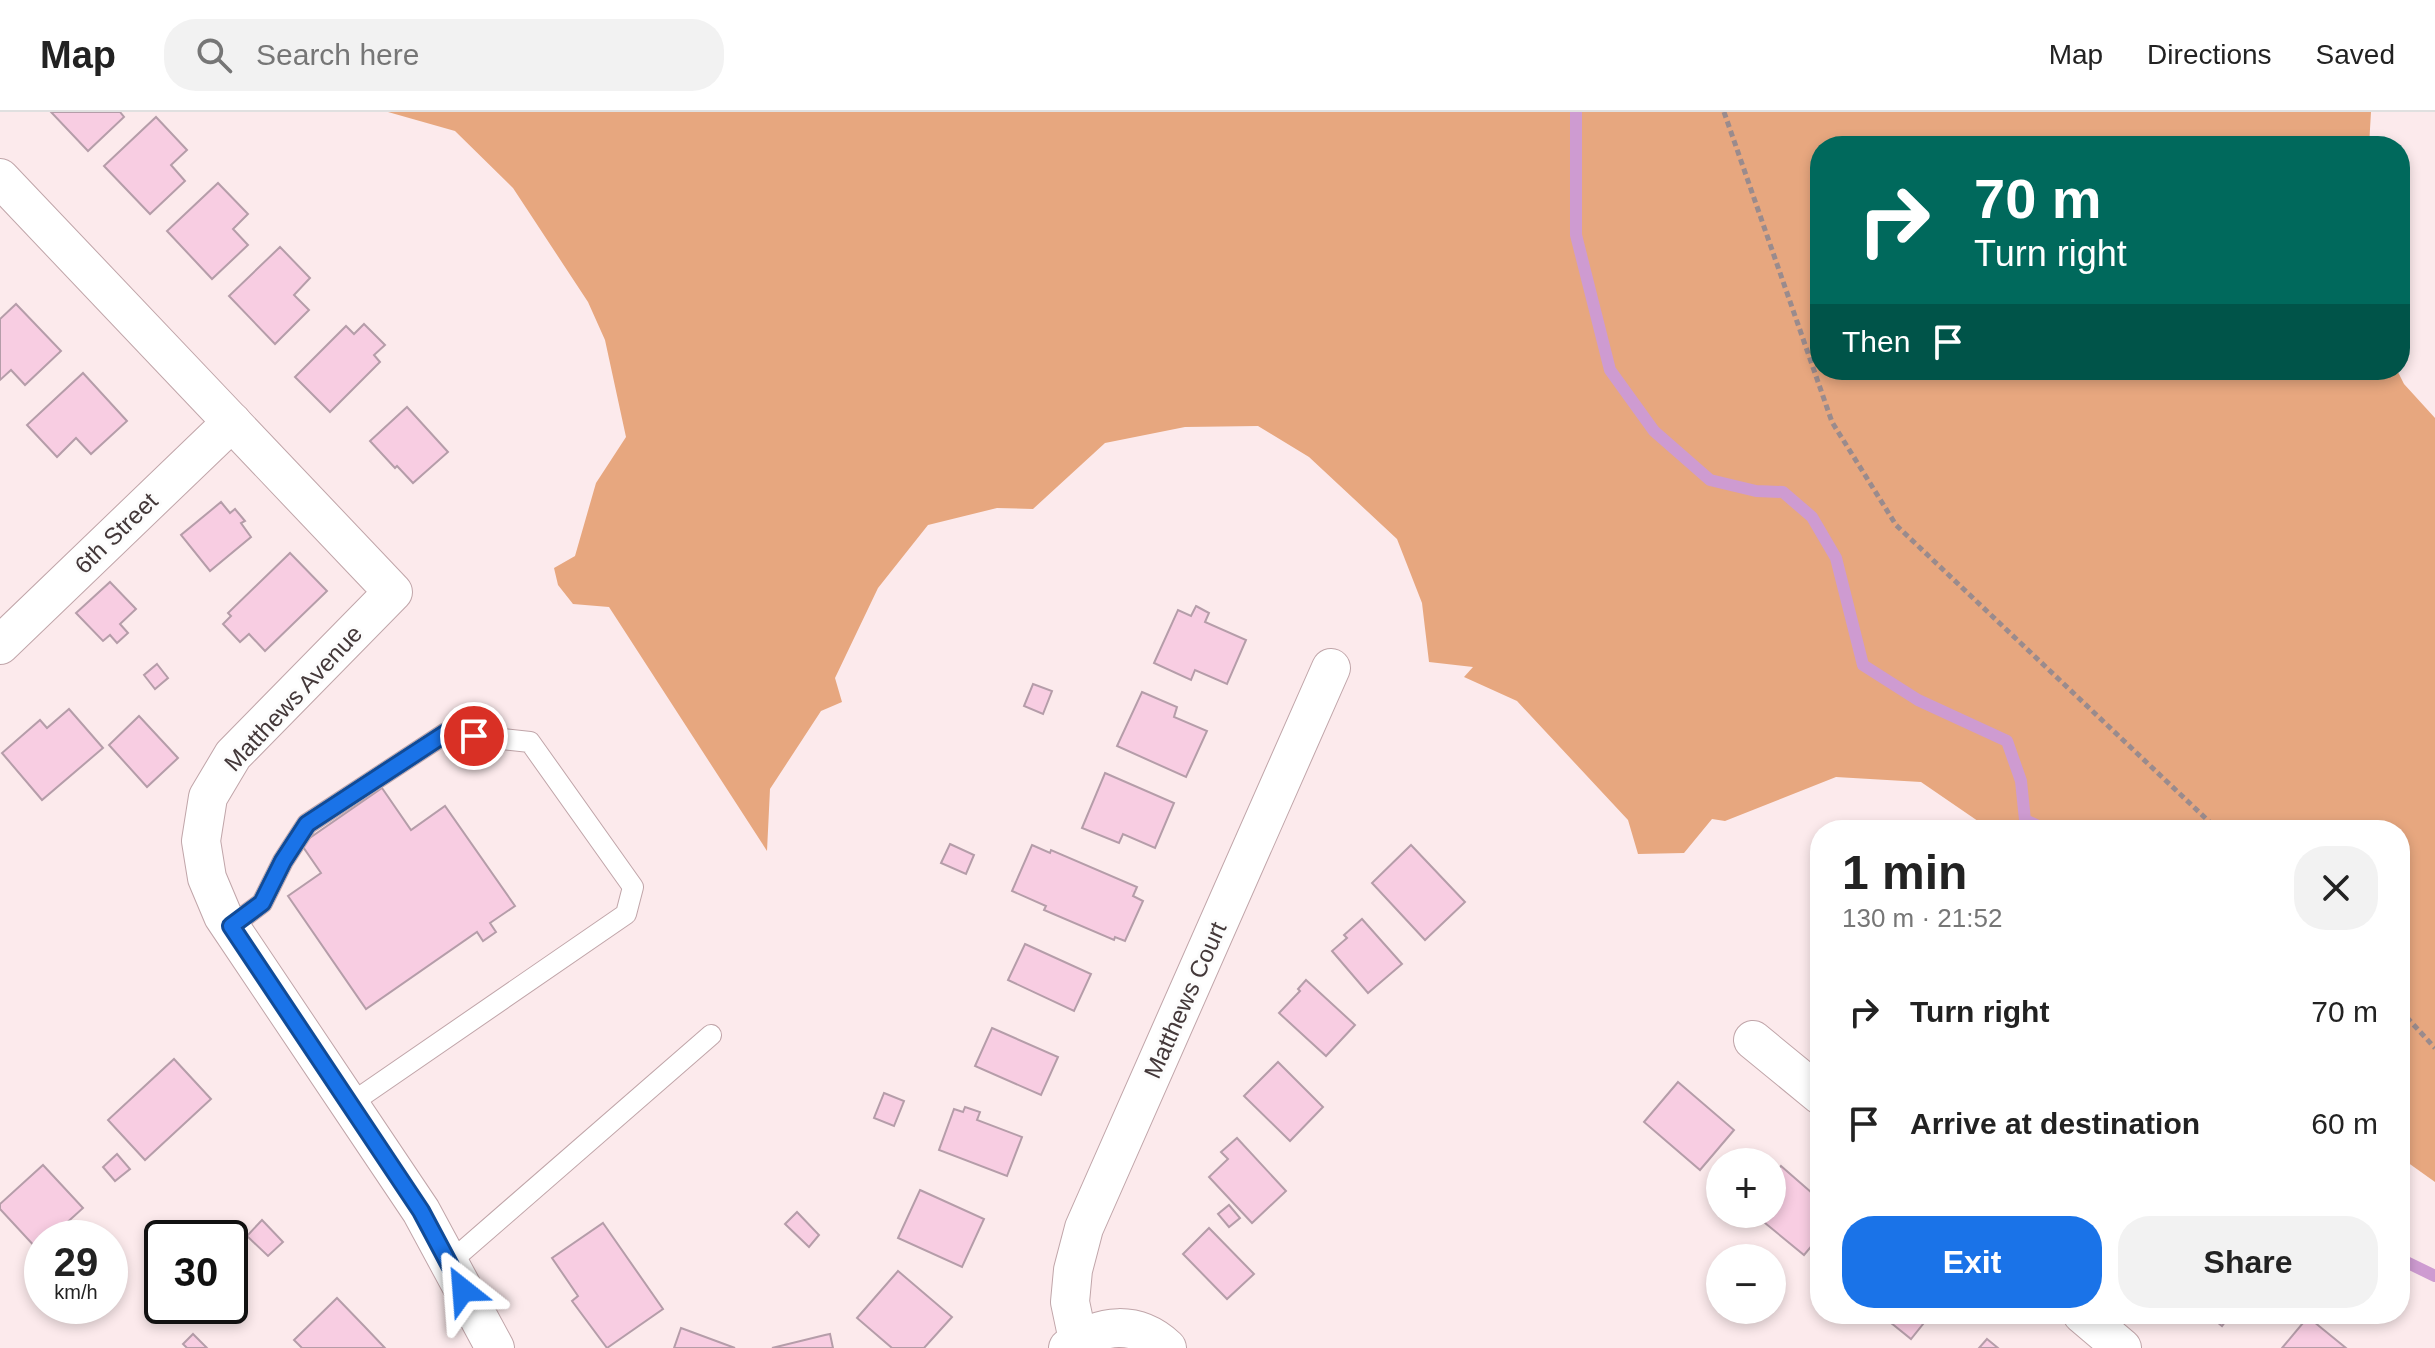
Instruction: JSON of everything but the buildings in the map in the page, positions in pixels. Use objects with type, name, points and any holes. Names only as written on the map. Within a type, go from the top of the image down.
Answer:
[{"type":"street","name":"Matthews Avenue","points":[[0,178],[393,592],[233,755],[208,797],[201,841],[207,878],[223,916],[421,1211],[495,1348]]},
{"type":"street","name":"6th Street","points":[[0,645],[232,422]]},
{"type":"street","name":"Matthews Court","points":[[1073,1344],[1070,1302],[1073,1270],[1084,1228],[1331,668]]},
{"type":"street","points":[[1753,1040],[1810,1087]]},
{"type":"street","points":[[2094,1324],[2122,1348]]},
{"type":"street","points":[[1073,1344],[1120,1326],[1154,1336],[1167,1348]]},
{"type":"lane","points":[[231,926],[262,903],[283,861],[307,824],[446,733],[530,742],[633,887],[626,914],[350,1104]]},
{"type":"lane","points":[[449,1263],[711,1035]]},
{"type":"path","points":[[1724,112],[1810,359]]},
{"type":"path","points":[[1817,380],[1832,422],[1896,525],[2207,820]]},
{"type":"path","points":[[2410,1021],[2435,1048]]},
{"type":"shaded area","points":[[388,112],[2371,112],[2370,136],[1810,136],[1810,380],[2402,380],[2435,418],[2435,1182],[2410,1164],[2410,820],[1976,820],[1921,782],[1836,777],[1725,821],[1712,819],[1684,853],[1638,854],[1628,820],[1517,701],[1464,677],[1473,667],[1429,662],[1422,603],[1397,539],[1309,457],[1258,426],[1185,427],[1105,443],[1033,509],[997,508],[928,525],[878,588],[835,678],[842,702],[821,711],[770,789],[767,851],[609,607],[573,604],[558,585],[554,568],[575,556],[596,483],[626,437],[605,340],[588,302],[513,188],[455,131]]},
{"type":"waterway","points":[[1576,112],[1576,235],[1610,370],[1654,431],[1710,480],[1756,491],[1783,492],[1812,517],[1836,558],[1863,665],[1918,700],[2007,741],[2021,781],[2025,820]]},
{"type":"waterway","points":[[2410,1264],[2435,1276]]},
{"type":"route","points":[[463,1290],[421,1211],[231,926],[262,903],[283,861],[307,824],[446,733],[474,736]]}]
